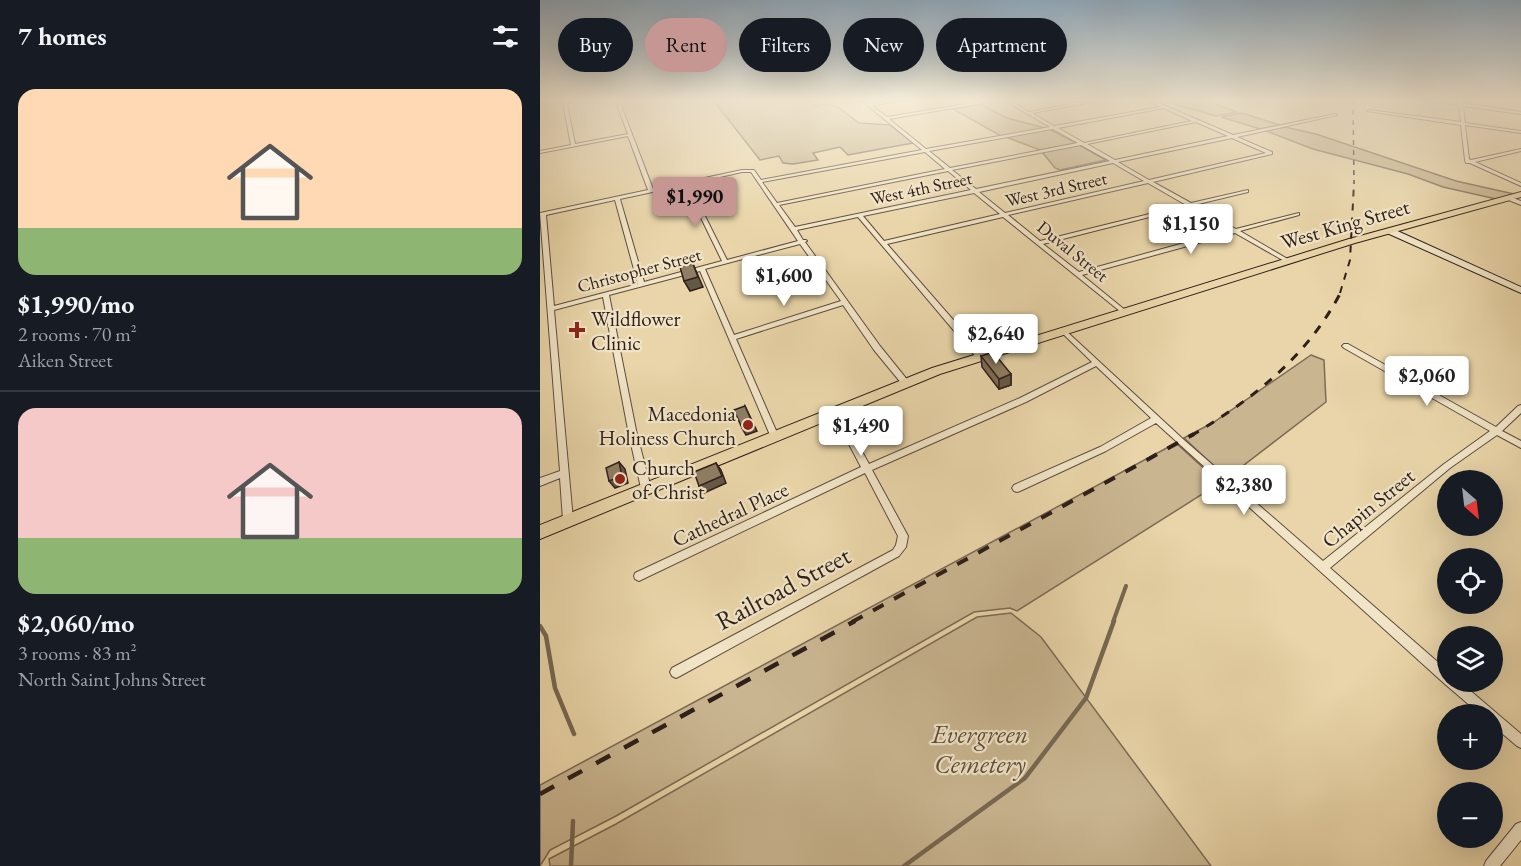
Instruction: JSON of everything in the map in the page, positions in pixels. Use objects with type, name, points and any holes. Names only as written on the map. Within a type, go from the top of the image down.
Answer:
[{"type":"main road","name":"West King Street","points":[[540,532],[905,382],[980,356],[1288,261],[1521,194]]},
{"type":"main road","points":[[1390,231],[1521,290]]},
{"type":"street","points":[[572,140],[573,145]]},
{"type":"street","points":[[540,152],[599,140]]},
{"type":"street","points":[[631,140],[651,191]]},
{"type":"street","name":"Duval Street","points":[[913,140],[1123,311]]},
{"type":"street","points":[[760,181],[982,140]]},
{"type":"street","points":[[1077,140],[1288,261]]},
{"type":"street","points":[[777,204],[1095,140]]},
{"type":"street","name":"West 4th Street","points":[[795,229],[1211,140]]},
{"type":"street","name":"West 3rd Street","points":[[883,243],[1270,153],[1242,140]]},
{"type":"street","points":[[1465,140],[1468,162]]},
{"type":"street","points":[[1468,162],[1521,150]]},
{"type":"street","points":[[1468,162],[1521,186]]},
{"type":"street","points":[[568,520],[549,280],[541,214],[750,170],[804,241],[890,365],[905,382]]},
{"type":"street","points":[[686,183],[725,262]]},
{"type":"street","points":[[1039,243],[1246,191]]},
{"type":"street","points":[[617,198],[642,285]]},
{"type":"street","points":[[1508,198],[1521,203]]},
{"type":"street","points":[[1078,274],[1297,214]]},
{"type":"street","points":[[859,215],[980,356]]},
{"type":"street","name":"Christopher Street","points":[[551,309],[804,241]]},
{"type":"street","points":[[702,269],[774,435]]},
{"type":"street","points":[[540,283],[549,280]]},
{"type":"street","points":[[606,294],[629,416],[646,488]]},
{"type":"street","points":[[732,338],[845,302]]},
{"type":"street","points":[[1062,330],[1156,418],[1437,669]]},
{"type":"street","points":[[1346,346],[1521,445]]},
{"type":"street","name":"Cathedral Place","points":[[639,576],[868,468],[1023,400],[1097,363]]},
{"type":"street","name":"Chapin Street","points":[[1322,568],[1447,466],[1497,431],[1521,408]]},
{"type":"street","points":[[835,410],[868,468]]},
{"type":"street","points":[[1017,488],[1103,449],[1156,418]]},
{"type":"street","name":"Railroad Street","points":[[676,672],[896,553],[901,547],[903,536],[868,468]]},
{"type":"street","points":[[540,482],[564,473]]},
{"type":"street","points":[[1463,692],[1477,704]]},
{"type":"street","points":[[1503,726],[1521,742]]},
{"type":"street","points":[[1491,866],[1521,829]]},
{"type":"green space","points":[[745,140],[910,140],[913,143],[848,155],[840,147],[813,153],[818,160],[793,164],[783,163],[779,156],[760,160]]},
{"type":"green space","points":[[1015,140],[1071,140],[1076,143],[1040,150]]},
{"type":"green space","points":[[1291,140],[1335,140],[1456,181],[1514,194],[1496,199],[1443,187],[1408,174],[1313,149]]},
{"type":"green space","points":[[1079,145],[1106,160],[1060,170],[1055,168],[1042,152]]},
{"type":"green space","points":[[1311,355],[1324,360],[1326,402],[1227,478],[1184,438],[1214,422]]},
{"type":"green space","points":[[1176,443],[1220,483],[1017,611],[1010,608],[974,612],[616,816],[550,850],[540,866],[540,785]]},
{"type":"green space","name":"Evergreen Cemetery","points":[[1011,613],[1041,637],[1211,866],[550,866],[549,859],[616,824],[977,617]]},
{"type":"building","points":[[693,264],[698,277],[684,281],[680,267]]},
{"type":"building","points":[[993,352],[1011,374],[999,379],[981,356]]},
{"type":"building","points":[[745,406],[753,424],[742,428],[734,410]]},
{"type":"building","points":[[619,462],[622,476],[609,481],[606,468]]},
{"type":"building","points":[[716,463],[722,476],[699,486],[694,472]]},
{"type":"waterway","points":[[1113,622],[1126,586]]},
{"type":"waterway","points":[[904,866],[1025,778],[1086,698],[1114,621]]},
{"type":"waterway","points":[[540,626],[546,636],[555,688],[574,734]]},
{"type":"waterway","points":[[571,866],[573,821]]},
{"type":"railway","points":[[1353,140],[1354,183]]},
{"type":"railway","points":[[1340,293],[1350,260],[1354,183]]},
{"type":"railway","points":[[1191,436],[1257,391],[1295,356],[1312,337],[1341,292]]},
{"type":"railway","points":[[852,622],[1194,434]]},
{"type":"railway","points":[[540,794],[855,621]]},
{"type":"place","name":"Wildflower Clinic","points":[[577,330]]},
{"type":"place","name":"Macedonia Holiness Church","points":[[748,425]]},
{"type":"place","name":"Church of Christ","points":[[620,479]]}]
